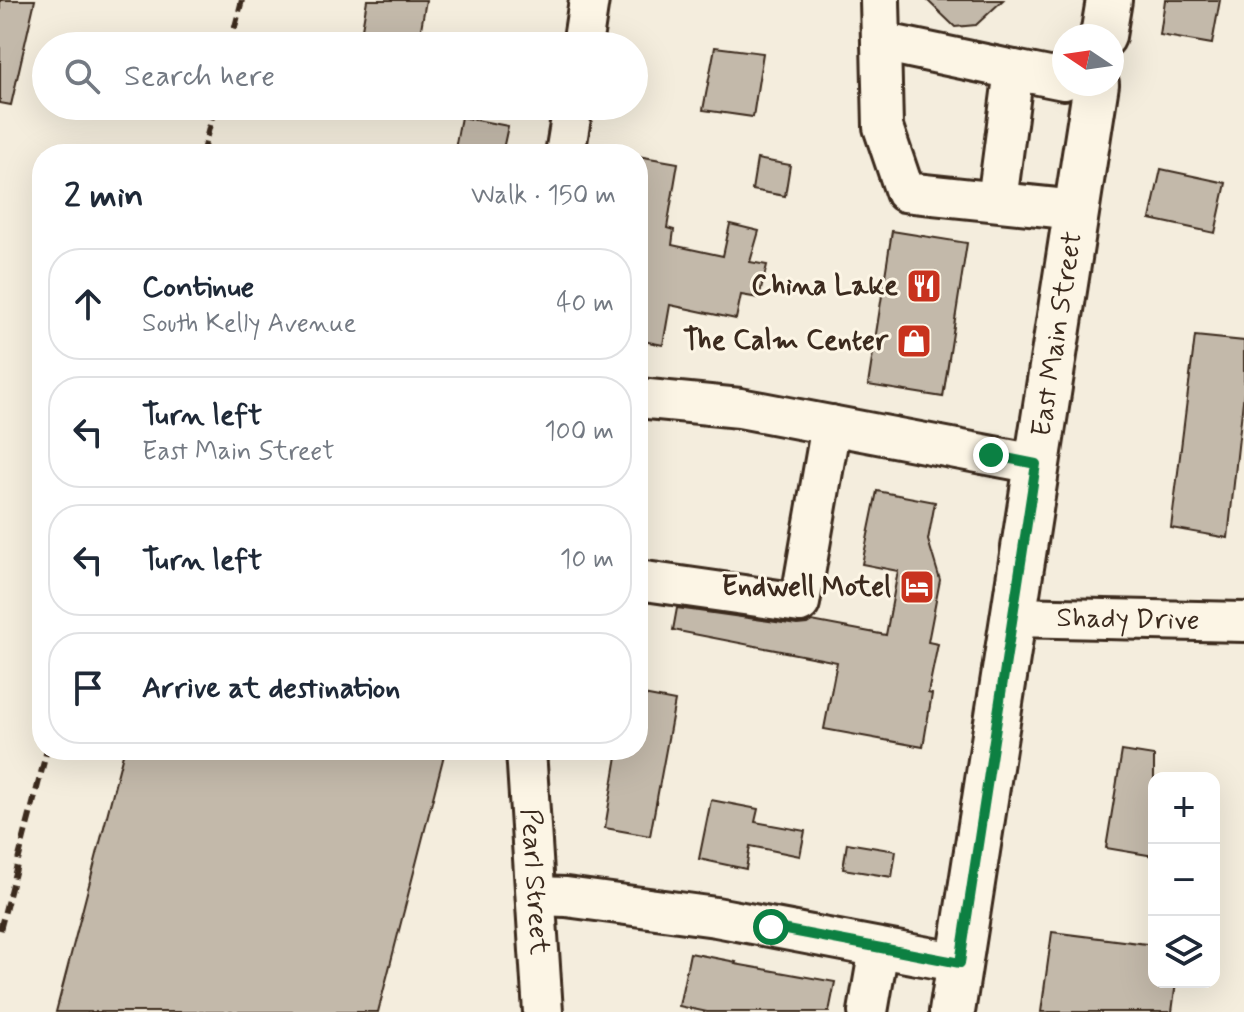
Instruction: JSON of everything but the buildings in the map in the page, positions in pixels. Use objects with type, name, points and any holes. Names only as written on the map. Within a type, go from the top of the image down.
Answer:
[{"type":"main road","points":[[1105,24],[1109,0]]},
{"type":"main road","name":"East Main Street","points":[[952,1012],[1076,210],[1084,96]]},
{"type":"street","points":[[584,32],[589,0]]},
{"type":"street","points":[[880,0],[883,127],[905,192],[1076,210]]},
{"type":"street","points":[[881,42],[1052,77]]},
{"type":"street","points":[[997,201],[1014,70]]},
{"type":"street","points":[[567,144],[571,120]]},
{"type":"street","points":[[648,399],[740,408],[1036,464]]},
{"type":"street","points":[[648,581],[800,603],[831,425]]},
{"type":"street","name":"Shady Drive","points":[[1012,617],[1244,622]]},
{"type":"street","name":"Pearl Street","points":[[527,760],[543,1012]]},
{"type":"street","points":[[536,896],[566,897],[716,917],[960,963]]},
{"type":"street","points":[[868,1012],[879,948]]},
{"type":"railway","points":[[234,32],[242,0]]},
{"type":"railway","points":[[205,144],[211,120]]},
{"type":"railway","points":[[0,930],[44,760]]},
{"type":"place","name":"China Lake","points":[[924,286]]},
{"type":"place","name":"The Calm Center","points":[[914,341]]},
{"type":"place","name":"Endwell Motel","points":[[917,587]]},
{"type":"route","points":[[771,927],[960,963],[1036,464],[991,455]]}]
